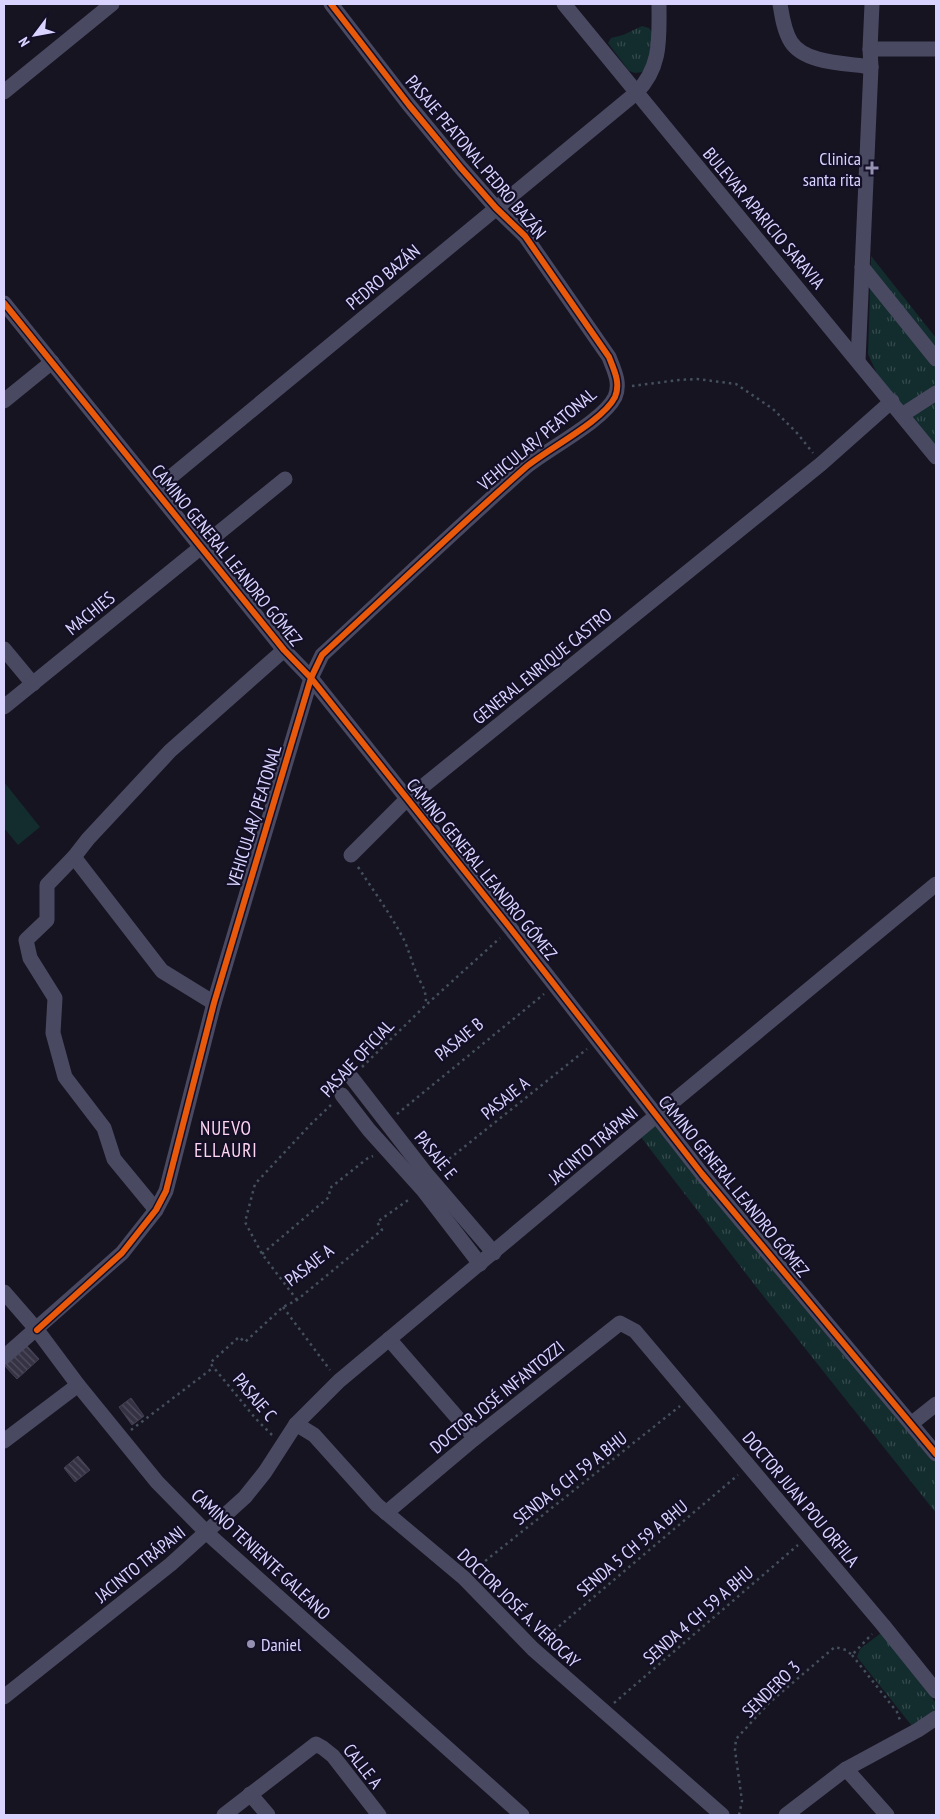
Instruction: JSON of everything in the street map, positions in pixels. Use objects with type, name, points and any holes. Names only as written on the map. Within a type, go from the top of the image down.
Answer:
[{"type":"street","points":[[4,92],[112,4]]},
{"type":"street","name":"PASAJE PEATONAL PEDRO BAZÁN","points":[[331,4],[409,105],[461,168],[496,208],[525,236],[600,342],[612,365],[618,387]]},
{"type":"street","name":"BULEVAR APARICIO SARAVIA","points":[[564,4],[936,457]]},
{"type":"street","name":"PEDRO BAZÁN","points":[[155,490],[636,93],[646,82],[657,59],[659,4]]},
{"type":"street","points":[[780,4],[784,25],[790,41],[797,50],[816,59],[871,67]]},
{"type":"street","points":[[858,361],[872,4]]},
{"type":"street","points":[[870,49],[936,49]]},
{"type":"street","points":[[862,267],[936,359]]},
{"type":"street","name":"CAMINO GENERAL LEANDRO GÓMEZ","points":[[4,303],[284,650],[311,678],[406,800],[511,928],[702,1174],[936,1454]]},
{"type":"street","points":[[4,401],[52,362]]},
{"type":"street","name":"VEHICULAR/ PEATONAL","points":[[4,1357],[25,1337],[37,1330],[122,1253],[156,1210],[166,1191],[214,1003],[311,678],[322,655],[528,466],[604,411],[614,398],[618,387]]},
{"type":"street","points":[[902,415],[936,393]]},
{"type":"street","name":"GENERAL ENRIQUE CASTRO","points":[[351,855],[406,800],[820,464],[892,402]]},
{"type":"street","name":"MACHIES","points":[[4,707],[285,479]]},
{"type":"street","points":[[4,649],[33,684]]},
{"type":"street","points":[[156,1210],[114,1159],[104,1128],[65,1077],[53,1032],[55,998],[30,958],[26,940],[47,920],[47,885],[170,751],[284,650]]},
{"type":"street","points":[[74,857],[162,971],[214,1003]]},
{"type":"street","name":"JACINTO TRÁPANI","points":[[4,1697],[207,1533],[245,1497],[296,1424],[339,1381],[936,884]]},
{"type":"street","name":"PASAJE E","points":[[352,1078],[386,1122],[480,1264]]},
{"type":"street","name":"PASAJE E","points":[[342,1095],[387,1150],[425,1183],[494,1253]]},
{"type":"street","points":[[369,1130],[386,1122]]},
{"type":"street","name":"CAMINO TENIENTE GALEANO","points":[[4,1292],[37,1330],[78,1385],[157,1482],[207,1533],[522,1815]]},
{"type":"street","name":"DOCTOR JOSÉ INFANTOZZI","points":[[386,1513],[475,1438],[620,1323],[635,1331]]},
{"type":"street","name":"DOCTOR JUAN POU ORFILA","points":[[635,1331],[883,1625],[936,1691]]},
{"type":"street","points":[[389,1339],[475,1438]]},
{"type":"street","points":[[4,1442],[78,1385]]},
{"type":"street","points":[[911,1424],[936,1404]]},
{"type":"street","name":"DOCTOR JOSÉ A. VEROCAY","points":[[296,1424],[314,1435],[386,1513],[464,1578],[533,1649],[722,1815]]},
{"type":"street","points":[[786,1815],[846,1769],[936,1718]]},
{"type":"street","name":"CALLE A","points":[[250,1794],[316,1744],[333,1756],[378,1815]]},
{"type":"street","points":[[846,1769],[887,1815]]},
{"type":"street","points":[[224,1815],[250,1794],[268,1815]]},
{"type":"path","points":[[351,855],[402,936],[416,972],[423,984],[426,1005]]},
{"type":"path","points":[[297,1300],[262,1254],[329,1197],[330,1188],[368,1158],[387,1150]]},
{"type":"path","points":[[283,1307],[339,1381]]},
{"type":"path","points":[[129,1431],[214,1367]]},
{"type":"path","points":[[883,1625],[852,1654],[897,1712],[906,1736]]},
{"type":"green space","points":[[642,26],[649,28],[652,32],[651,62],[643,72],[635,73],[629,71],[608,43],[611,38],[623,35]]},
{"type":"green space","points":[[871,256],[936,338],[936,447],[877,374],[868,354]]},
{"type":"green space","points":[[4,782],[40,827],[18,845],[4,828]]},
{"type":"green space","points":[[657,1115],[936,1454],[936,1513],[757,1288],[637,1132]]},
{"type":"green space","points":[[881,1633],[936,1703],[936,1709],[920,1723],[912,1726],[857,1657],[860,1649]]},
{"type":"building","points":[[26,1345],[39,1359],[17,1379],[4,1365]]},
{"type":"building","points":[[131,1398],[144,1416],[132,1425],[119,1407]]},
{"type":"building","points":[[78,1456],[90,1470],[75,1482],[64,1468]]},
{"type":"cycle path","points":[[37,1330],[122,1253],[156,1210],[166,1191],[214,1003],[311,678],[322,655],[526,467],[588,425],[609,406],[617,392],[616,377],[609,357],[525,236],[496,208],[461,168],[409,105],[331,4]]},
{"type":"cycle path","points":[[4,303],[284,650],[311,678],[511,929],[702,1174],[936,1454]]},
{"type":"place","name":"Clinica santa rita","points":[[872,168]]},
{"type":"place","name":"Daniel","points":[[251,1644]]},
{"type":"district","name":"NUEVO ELLAURI","points":[[226,1139]]}]
